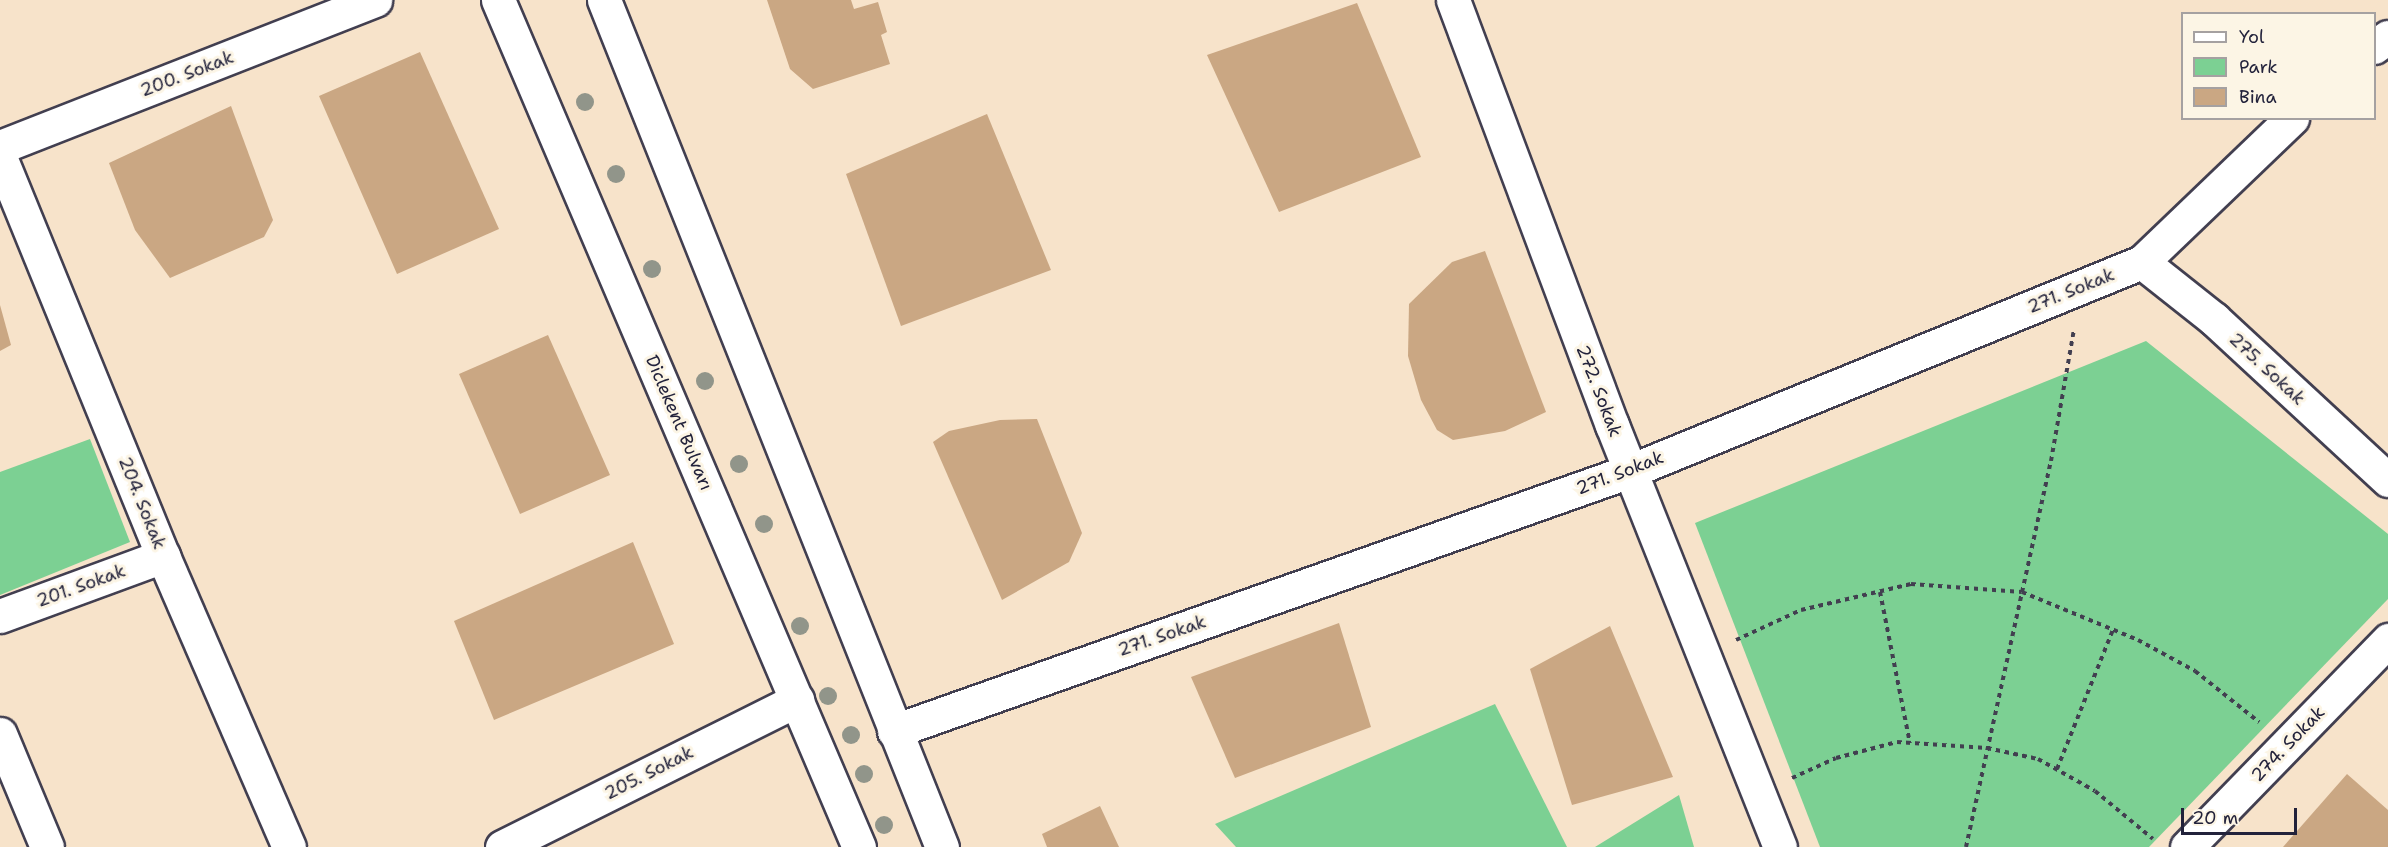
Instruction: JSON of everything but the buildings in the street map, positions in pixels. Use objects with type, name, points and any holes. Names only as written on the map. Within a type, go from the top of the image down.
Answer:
[{"type":"street","name":"200. Sokak","points":[[0,147],[375,0]]},
{"type":"street","name":"Diclekent Bulvarı","points":[[498,0],[859,847]]},
{"type":"street","points":[[604,0],[942,847]]},
{"type":"street","name":"272. Sokak","points":[[1453,0],[1630,471],[1780,847]]},
{"type":"street","name":"271. Sokak","points":[[894,731],[1630,471],[2142,262],[2290,120]]},
{"type":"street","name":"204. Sokak","points":[[0,157],[163,556],[289,847]]},
{"type":"street","name":"275. Sokak","points":[[2142,262],[2214,319],[2388,480]]},
{"type":"street","name":"201. Sokak","points":[[0,616],[163,556]]},
{"type":"street","name":"274. Sokak","points":[[2187,847],[2388,640]]},
{"type":"street","name":"205. Sokak","points":[[502,847],[797,700]]},
{"type":"street","points":[[0,734],[47,847]]},
{"type":"path","points":[[1966,847],[2051,461],[2081,287]]},
{"type":"path","points":[[1704,655],[1801,610],[1911,584],[2022,592],[2113,630],[2195,671],[2288,744]]},
{"type":"path","points":[[1880,592],[1910,743]]},
{"type":"path","points":[[2057,769],[2113,630]]},
{"type":"path","points":[[1759,793],[1836,758],[1897,742],[1987,748],[2038,759],[2057,769],[2095,791],[2163,847]]},
{"type":"green space","points":[[2146,341],[2388,534],[2388,599],[2149,847],[1820,847],[1695,523]]},
{"type":"green space","points":[[90,439],[130,542],[0,595],[0,472]]},
{"type":"green space","points":[[1495,704],[1567,847],[1236,847],[1215,824]]},
{"type":"green space","points":[[1679,795],[1694,847],[1595,847]]}]
